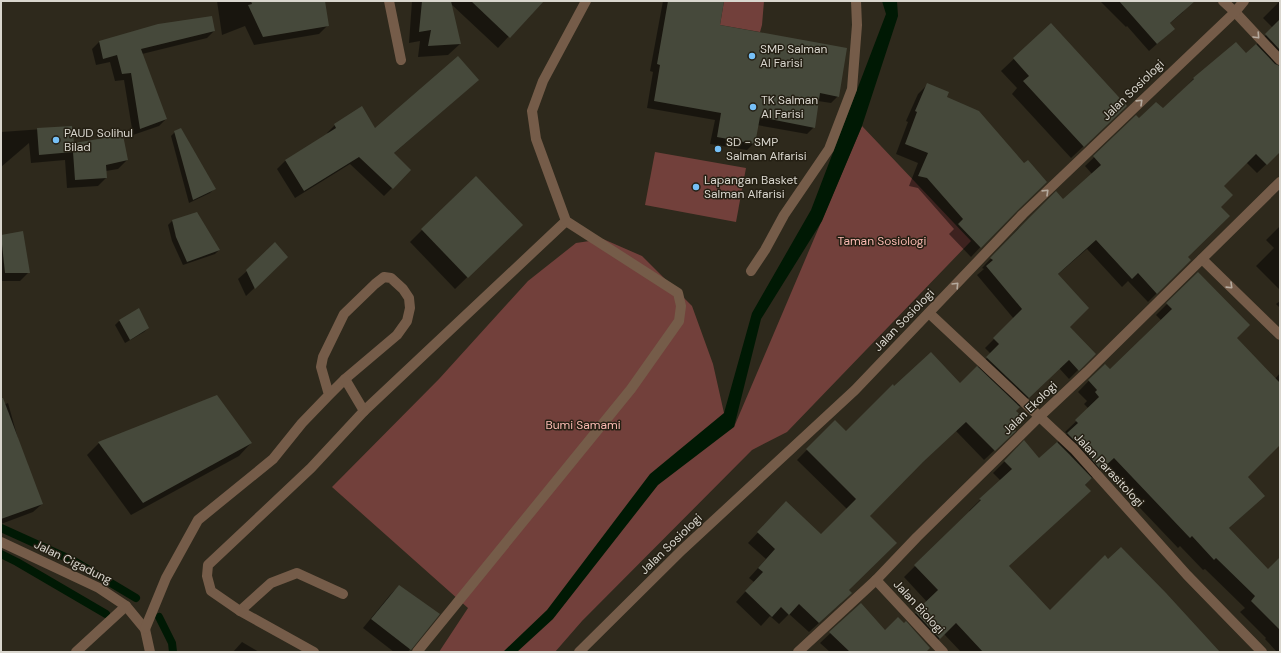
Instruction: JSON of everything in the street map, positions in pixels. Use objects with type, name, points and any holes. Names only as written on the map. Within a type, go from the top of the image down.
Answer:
[{"type":"street","points":[[389,1],[401,60]]},
{"type":"street","points":[[417,652],[631,389],[679,321],[681,306],[678,294],[566,221],[536,138],[532,111],[542,81],[586,1]]},
{"type":"street","points":[[750,271],[765,250],[784,215],[829,149],[852,89],[857,25],[856,1]]},
{"type":"street","points":[[1223,1],[1280,60]]},
{"type":"street","name":"Jalan Sosiologi","points":[[579,652],[682,550],[855,390],[1023,214],[1235,12],[1244,1]]},
{"type":"street","name":"Jalan Ekologi","points":[[798,652],[876,580],[917,537],[1280,182]]},
{"type":"street","points":[[314,652],[240,612],[211,591],[207,576],[208,565],[311,468],[364,411],[566,221]]},
{"type":"street","points":[[1202,259],[1280,335]]},
{"type":"street","points":[[145,629],[166,578],[198,520],[273,459],[302,423],[329,395],[345,379],[397,335],[407,321],[410,308],[409,298],[403,289],[392,278],[384,277],[344,314],[323,357],[321,367],[329,395]]},
{"type":"street","name":"Jalan Parasitologi","points":[[929,313],[1074,449],[1187,575],[1262,652]]},
{"type":"street","points":[[345,379],[364,411]]},
{"type":"street","name":"Jalan Cigadung","points":[[1,542],[99,588],[126,606],[145,629],[150,652]]},
{"type":"street","points":[[240,612],[271,583],[297,573],[343,594]]},
{"type":"street","name":"Jalan Biologi","points":[[876,580],[943,652]]},
{"type":"street","points":[[76,652],[126,606]]},
{"type":"green space","points":[[724,1],[764,1],[760,32],[720,25]]},
{"type":"green space","name":"Bumi Samami","points":[[862,126],[971,241],[787,432],[752,450],[582,621],[555,652],[439,652],[468,608],[332,487],[439,379],[528,281],[576,243],[603,239],[642,256],[692,306],[713,364],[724,413],[734,427]]},
{"type":"green space","name":"Lapangan Basket Salman Alfarisi","points":[[655,152],[746,168],[736,222],[645,205]]},
{"type":"shaded area","points":[[882,1],[897,1],[898,16],[862,126],[822,221],[761,319],[734,427],[658,485],[553,619],[517,652],[503,652],[547,610],[650,474],[724,413],[752,313],[811,210],[886,14]]},
{"type":"building","points":[[251,1],[325,1],[329,26],[263,37],[248,5],[252,4]]},
{"type":"building","points":[[422,1],[451,1],[461,44],[428,46],[431,30],[419,32]]},
{"type":"building","points":[[471,1],[544,1],[510,38]]},
{"type":"building","name":"SMP Salman Al Farisi","points":[[668,1],[724,1],[720,25],[847,48],[839,97],[820,93],[815,128],[760,117],[755,144],[717,137],[721,113],[654,101],[660,65],[657,64]]},
{"type":"building","points":[[1119,1],[1195,1],[1170,23],[1175,29],[1157,44]]},
{"type":"building","points":[[212,16],[215,31],[141,49],[167,119],[140,129],[131,73],[122,74],[117,55],[103,59],[99,41],[158,24]]},
{"type":"building","points":[[1280,19],[1280,50],[1265,34]]},
{"type":"building","points":[[1051,23],[1127,106],[1084,147],[1023,81],[1029,76],[1013,58]]},
{"type":"building","points":[[1236,42],[1246,53],[1256,44],[1275,64],[1280,66],[1280,152],[1267,165],[1256,154],[1224,186],[1233,195],[1221,207],[1230,216],[1188,257],[1191,260],[1157,294],[1138,273],[1132,279],[1096,240],[1058,274],[1089,308],[1070,327],[1096,354],[1079,371],[1069,360],[1029,398],[986,357],[999,344],[993,338],[1022,309],[986,266],[993,260],[990,258],[1056,191],[1063,199],[1101,165],[1093,156],[1136,115],[1139,118],[1156,102],[1163,108],[1194,79],[1193,78]]},
{"type":"building","points":[[458,56],[479,80],[394,153],[411,170],[393,189],[359,157],[304,191],[285,160],[336,128],[334,124],[362,106],[375,128]]},
{"type":"building","points":[[927,83],[949,92],[947,97],[979,111],[1024,163],[1028,160],[1047,182],[981,248],[958,224],[963,219],[927,178],[918,176],[928,153],[905,144],[917,112],[915,111]]},
{"type":"building","points":[[72,126],[74,143],[123,135],[128,160],[106,165],[107,178],[75,180],[73,152],[39,155],[37,128]]},
{"type":"building","points":[[181,128],[216,189],[193,200],[174,131]]},
{"type":"building","points":[[476,176],[523,225],[468,278],[421,229]]},
{"type":"building","points":[[197,212],[220,250],[187,262],[176,237],[172,220]]},
{"type":"building","points":[[23,231],[30,273],[5,273],[1,235]]},
{"type":"building","points":[[275,242],[288,257],[255,289],[246,270]]},
{"type":"building","points":[[1198,272],[1250,325],[1237,338],[1280,383],[1280,445],[1248,477],[1265,496],[1229,528],[1268,569],[1280,557],[1280,630],[1251,601],[1255,596],[1216,558],[1214,560],[1192,536],[1190,538],[1114,458],[1101,470],[1067,433],[1078,423],[1075,420],[1099,397],[1095,392],[1097,390],[1088,380],[1105,364],[1110,369],[1172,309],[1166,303]]},
{"type":"building","points":[[139,308],[149,328],[130,340],[119,320]]},
{"type":"building","points":[[931,352],[960,383],[977,366],[1020,407],[1016,411],[1023,417],[1013,427],[1016,431],[995,451],[966,422],[923,462],[870,516],[897,543],[849,590],[852,593],[819,623],[799,604],[789,615],[781,607],[772,617],[745,591],[763,572],[758,568],[775,549],[757,532],[786,501],[821,534],[856,499],[806,449],[835,420],[846,431],[893,384],[894,386]]},
{"type":"building","points":[[217,395],[252,443],[143,503],[98,442]]},
{"type":"building","points":[[1,398],[3,398],[43,504],[1,519]]},
{"type":"building","points":[[1024,440],[1039,458],[1057,442],[1092,478],[1085,485],[1091,491],[1009,566],[1050,610],[1105,555],[1108,559],[1121,547],[1220,652],[983,652],[956,623],[940,639],[915,612],[938,590],[914,565],[981,500],[979,499],[1012,469],[1004,461]]},
{"type":"building","points":[[399,585],[440,614],[411,650],[371,619]]},
{"type":"building","points":[[861,603],[885,630],[898,617],[904,623],[906,621],[930,648],[926,652],[850,652],[829,632]]},
{"type":"waterway","points":[[1,528],[74,561],[136,598]]},
{"type":"waterway","points":[[1,554],[106,614]]},
{"type":"waterway","points":[[159,617],[172,643],[173,652]]},
{"type":"place","name":"SMP Salman Al Farisi","points":[[752,56]]},
{"type":"place","name":"TK Salman Al Farisi","points":[[753,107]]},
{"type":"place","name":"PAUD Solihul Bilad","points":[[56,140]]},
{"type":"place","name":"SD - SMP Salman Alfarisi","points":[[718,149]]},
{"type":"place","name":"Lapangan Basket Salman Alfarisi","points":[[696,187]]},
{"type":"park label","name":"Taman Sosiologi","points":[[882,241]]}]
